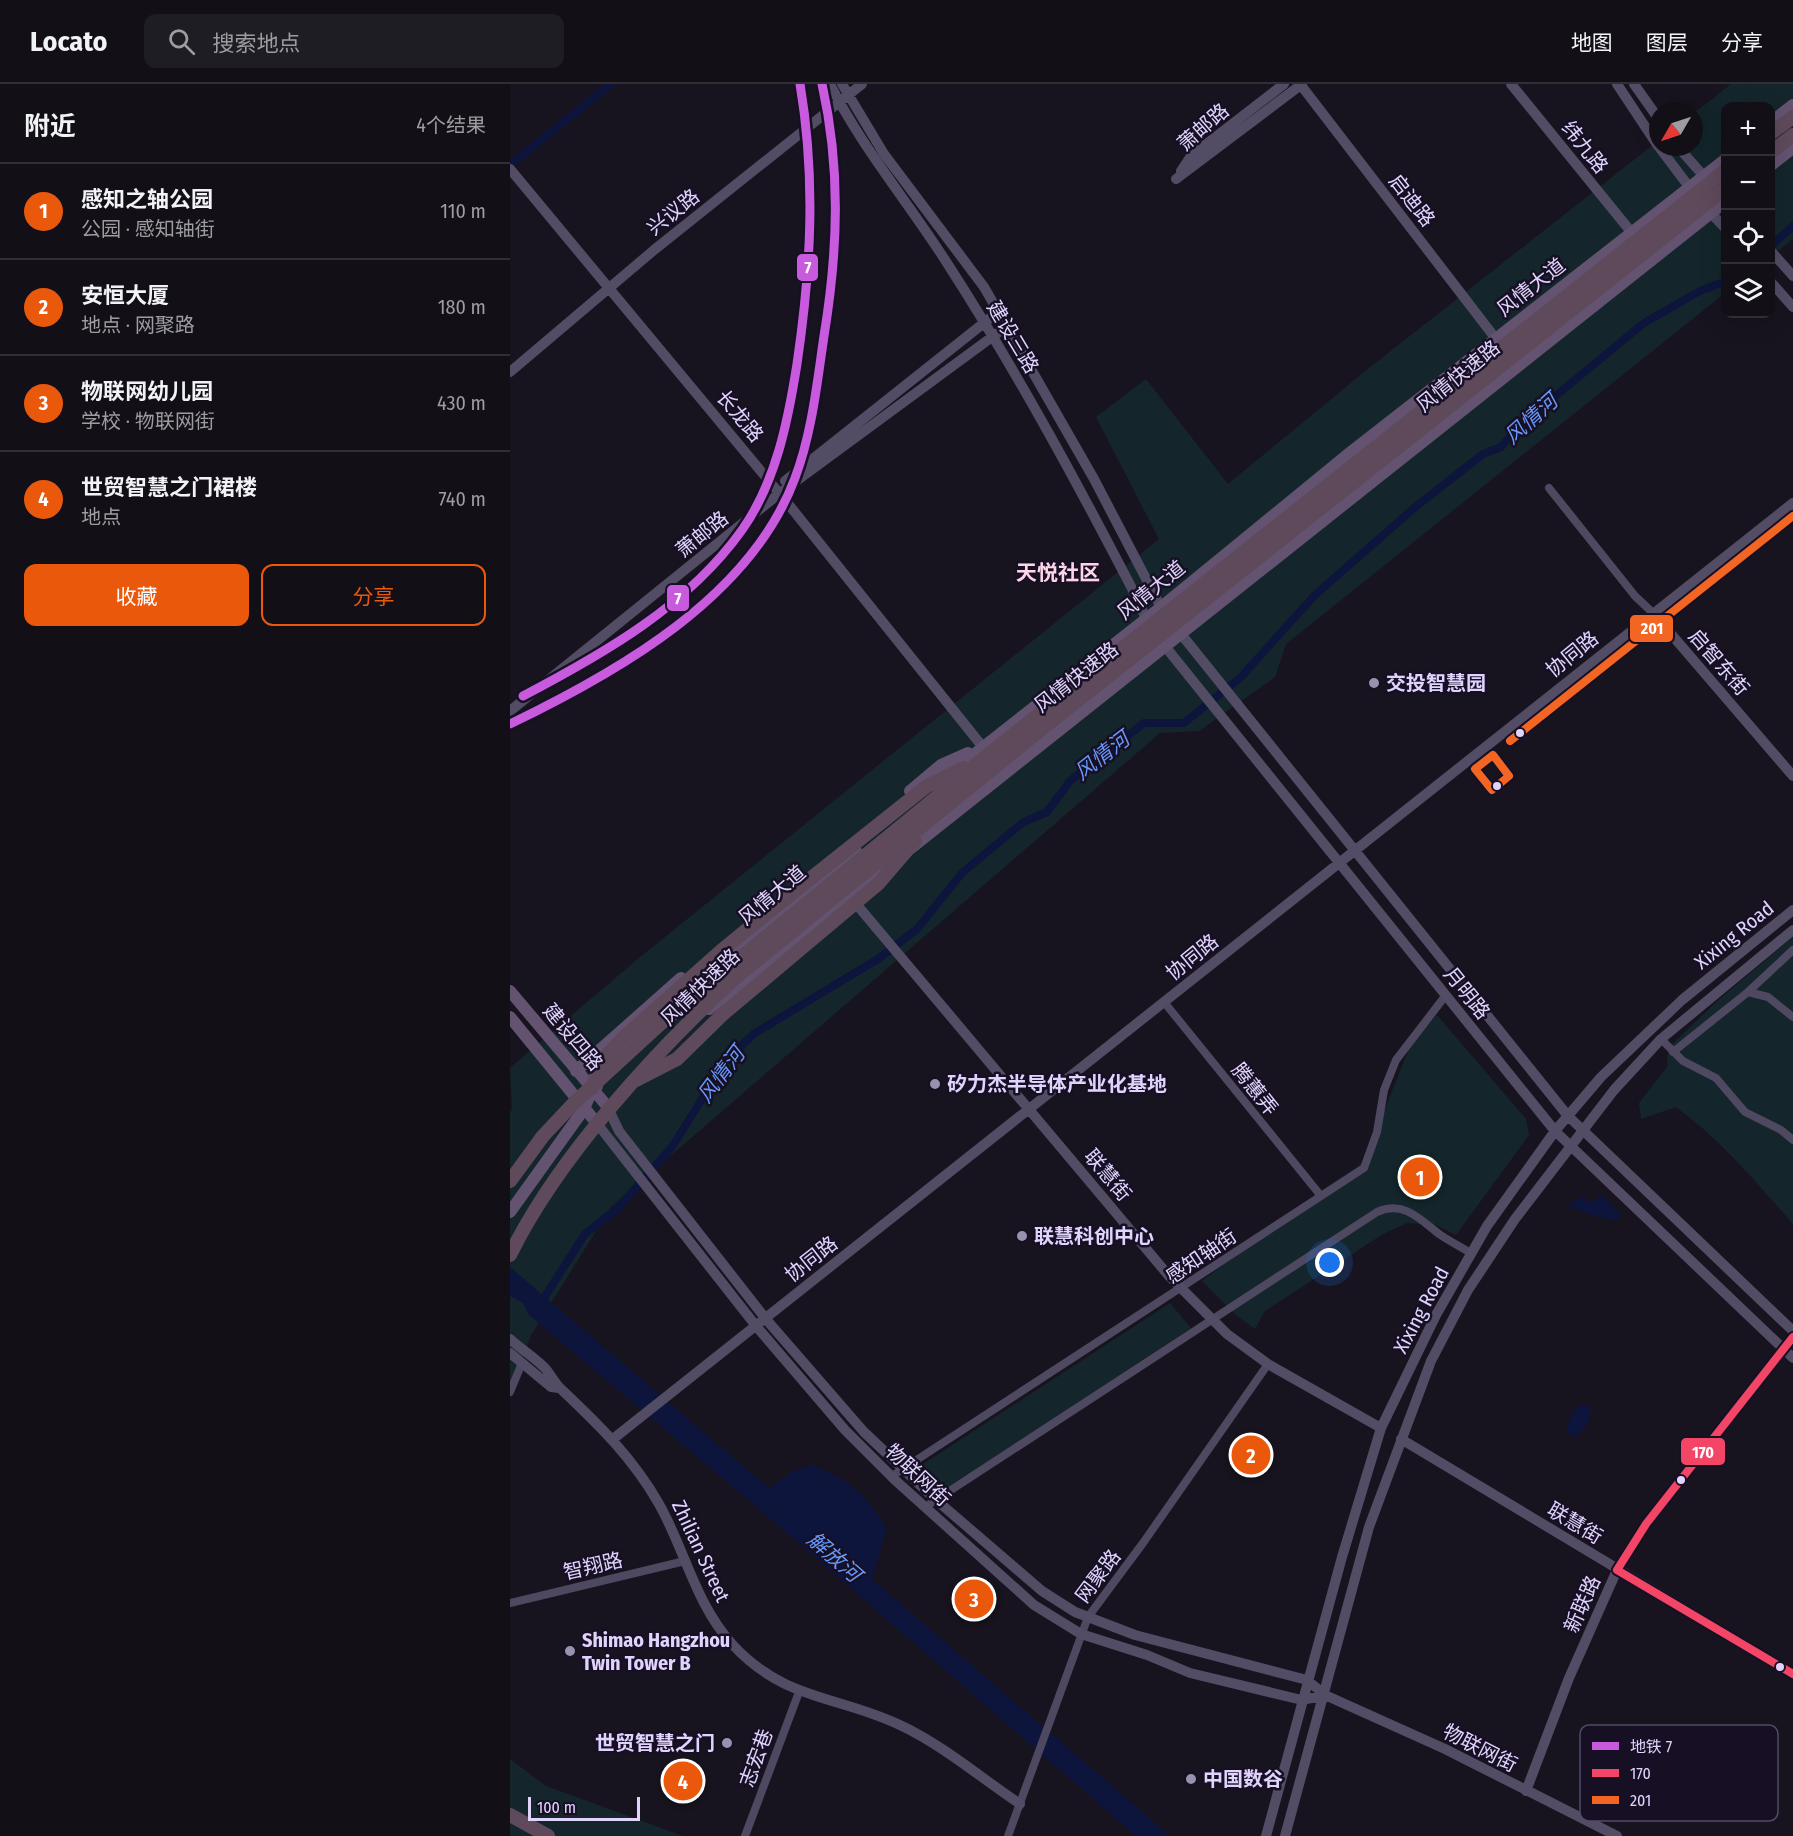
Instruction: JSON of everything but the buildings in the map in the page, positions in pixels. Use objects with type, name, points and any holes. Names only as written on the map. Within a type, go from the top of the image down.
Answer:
[{"type":"highway","points":[[1775,130],[1793,117]]},
{"type":"highway","points":[[1775,149],[1793,135]]},
{"type":"highway","name":"风情快速路","points":[[510,1181],[543,1136],[603,1074],[986,750],[1721,173]]},
{"type":"highway","name":"风情快速路","points":[[510,1255],[554,1184],[592,1131],[700,1010],[744,971],[1044,727],[1721,191]]},
{"type":"highway","points":[[592,1090],[602,1062],[622,1039],[721,951],[927,786],[986,750]]},
{"type":"highway","points":[[626,1085],[677,1059],[723,1014],[878,884],[936,817]]},
{"type":"highway","points":[[510,1815],[548,1836]]},
{"type":"main road","points":[[1775,119],[1793,105]]},
{"type":"main road","points":[[1775,162],[1793,148]]},
{"type":"main road","name":"风情大道","points":[[510,1212],[584,1109],[592,1090],[604,1080],[629,1043],[662,1013],[1144,621],[1721,162]]},
{"type":"main road","points":[[510,1240],[595,1121],[653,1051],[726,997],[964,804],[1166,647],[1721,204]]},
{"type":"main road","points":[[576,1071],[650,1004],[941,765],[986,750]]},
{"type":"main road","name":"建设四路","points":[[510,991],[607,1106]]},
{"type":"main road","name":"建设四路","points":[[510,1017],[595,1121]]},
{"type":"street","name":"建设三路","points":[[830,84],[960,253],[999,311],[1094,479],[1160,609]]},
{"type":"street","name":"建设三路","points":[[842,84],[843,99],[865,145],[947,262],[1075,478],[1140,604],[1144,621]]},
{"type":"street","name":"兴议路","points":[[510,372],[654,250],[862,84]]},
{"type":"street","name":"萧邮路","points":[[1284,84],[1191,156],[1176,179],[1301,84]]},
{"type":"street","name":"启迪路","points":[[1301,84],[1496,339]]},
{"type":"street","name":"纬九路","points":[[1511,84],[1632,232]]},
{"type":"street","points":[[1617,84],[1649,133]]},
{"type":"street","points":[[1634,84],[1649,105]]},
{"type":"street","points":[[1665,156],[1721,225]]},
{"type":"street","points":[[1686,156],[1721,196]]},
{"type":"street","name":"长龙路","points":[[512,170],[778,491],[986,750]]},
{"type":"street","points":[[1775,255],[1793,276]]},
{"type":"street","points":[[1775,287],[1793,307]]},
{"type":"street","name":"萧邮路","points":[[510,711],[999,311]]},
{"type":"street","name":"萧邮路","points":[[510,702],[778,491],[1007,326]]},
{"type":"street","name":"启智东街","points":[[1549,488],[1635,596],[1653,613],[1793,776]]},
{"type":"street","name":"协同路","points":[[613,1439],[1793,503]]},
{"type":"street","name":"月明路","points":[[1160,609],[1568,1116],[1793,1331]]},
{"type":"street","name":"月明路","points":[[1144,621],[1555,1131],[1793,1358]]},
{"type":"street","name":"联慧街","points":[[850,897],[1181,1289],[1227,1334],[1268,1364],[1381,1428]]},
{"type":"street","name":"Xixing Road","points":[[1266,1836],[1307,1680],[1381,1428],[1436,1315],[1471,1253],[1487,1226],[1555,1131],[1642,1035],[1793,910]]},
{"type":"street","name":"Xixing Road","points":[[1285,1836],[1369,1527],[1431,1361],[1468,1290],[1515,1219],[1614,1090],[1661,1039],[1793,930]]},
{"type":"street","points":[[1673,1052],[1748,992],[1793,950]]},
{"type":"street","points":[[1748,992],[1768,997],[1793,1017]]},
{"type":"street","name":"感知轴街","points":[[892,1476],[1364,1168],[1377,1132],[1384,1090],[1396,1060],[1446,995]]},
{"type":"street","name":"腾蕙弄","points":[[1164,1002],[1321,1196]]},
{"type":"street","points":[[1661,1039],[1683,1061],[1716,1078],[1745,1112],[1781,1130],[1793,1140]]},
{"type":"street","name":"物联网街","points":[[607,1106],[619,1131],[765,1318],[828,1392],[936,1500],[1042,1591],[1088,1617],[1136,1635],[1307,1680],[1325,1695],[1445,1749],[1580,1818]]},
{"type":"street","name":"物联网街","points":[[595,1121],[756,1326],[845,1430],[892,1476],[1034,1605],[1081,1634],[1147,1655],[1190,1673],[1302,1700],[1325,1695]]},
{"type":"street","points":[[926,1507],[1387,1207],[1414,1214],[1440,1234],[1471,1253]]},
{"type":"street","name":"新联路","points":[[1527,1791],[1569,1678],[1617,1570],[1646,1524],[1782,1348],[1793,1337]]},
{"type":"street","name":"Zhilian Street","points":[[510,1339],[545,1368],[559,1388],[613,1439],[659,1504],[700,1599],[733,1644],[765,1672],[799,1692],[872,1714],[902,1726],[1020,1804]]},
{"type":"street","name":"Zhilian Street","points":[[510,1353],[551,1387],[559,1388]]},
{"type":"street","points":[[510,1392],[522,1363]]},
{"type":"street","name":"网聚路","points":[[1008,1836],[1088,1617],[1143,1543],[1268,1364]]},
{"type":"street","name":"联慧街","points":[[1401,1439],[1793,1674]]},
{"type":"street","name":"智翔路","points":[[510,1603],[685,1561]]},
{"type":"street","name":"志宏巷","points":[[745,1836],[799,1692]]},
{"type":"street","name":"物联网街","points":[[1587,1821],[1617,1836]]},
{"type":"green space","points":[[1731,84],[1793,84],[1793,239],[1775,254],[1775,102],[1721,102],[1721,296],[1286,644],[1275,677],[1199,731],[1160,733],[611,1207],[531,1335],[510,1394],[510,1112],[512,1110],[510,1068],[640,957],[1159,539],[1096,417],[1146,379],[1228,484],[1364,372],[1649,148],[1649,156],[1703,156],[1703,106]]},
{"type":"green space","points":[[1793,937],[1793,1224],[1738,1162],[1676,1107],[1641,1119],[1639,1103],[1667,1067],[1668,1048],[1716,1002]]},
{"type":"green space","points":[[1437,1015],[1526,1119],[1529,1135],[1456,1235],[1436,1225],[1407,1223],[1383,1234],[1265,1311],[1255,1329],[1236,1315],[1202,1281],[1319,1192],[1364,1162],[1412,1041]]},
{"type":"green space","points":[[1170,1303],[1191,1328],[939,1494],[920,1466]]},
{"type":"green space","points":[[510,1759],[546,1786],[683,1836],[510,1836]]},
{"type":"water","points":[[1585,1195],[1585,1200],[1591,1202],[1603,1196],[1620,1214],[1618,1220],[1599,1217],[1567,1206]]},
{"type":"water","name":"解放河","points":[[510,1267],[769,1488],[791,1472],[812,1465],[837,1476],[856,1489],[887,1528],[872,1579],[1170,1836],[1136,1836],[779,1526],[529,1315],[523,1303],[510,1296]]},
{"type":"water","points":[[1583,1404],[1590,1407],[1590,1416],[1575,1437],[1567,1432],[1568,1423],[1573,1412]]},
{"type":"waterway","points":[[510,165],[611,84]]},
{"type":"waterway","name":"风情河","points":[[1775,242],[1793,226]]},
{"type":"waterway","name":"风情河","points":[[540,1304],[585,1234],[618,1208],[672,1147],[727,1059],[755,1033],[878,959],[917,929],[962,873],[1022,823],[1047,812],[1070,781],[1144,723],[1184,723],[1241,677],[1314,596],[1414,508],[1483,454],[1501,447],[1519,426],[1644,323],[1700,291],[1721,283]]},
{"type":"metro line","name":"7","points":[[523,696],[613,645],[670,605],[720,557],[742,530],[764,492],[785,429],[797,364],[806,294],[810,189],[800,84]]},
{"type":"metro line","name":"7","points":[[510,724],[594,680],[636,655],[676,626],[714,594],[747,559],[775,521],[795,478],[806,443],[829,304],[835,241],[835,178],[822,84]]},
{"type":"transit line","name":"201","points":[[1510,741],[1793,516]]},
{"type":"transit line","name":"201","points":[[1493,755],[1509,776],[1492,790],[1475,769],[1493,755]]},
{"type":"transit line","name":"170","points":[[1617,1570],[1646,1524],[1793,1337]]},
{"type":"transit line","name":"170","points":[[1617,1570],[1793,1674]]},
{"type":"place","name":"交投智慧园","points":[[1374,683]]},
{"type":"place","name":"矽力杰半导体产业化基地","points":[[935,1084]]},
{"type":"place","name":"感知之轴公园","points":[[1420,1177]]},
{"type":"place","name":"联慧科创中心","points":[[1022,1236]]},
{"type":"place","name":"安恒大厦","points":[[1251,1455]]},
{"type":"place","name":"物联网幼儿园","points":[[974,1599]]},
{"type":"place","name":"Shimao Hangzhou Twin Tower B","points":[[570,1651]]},
{"type":"place","name":"世贸智慧之门","points":[[727,1743]]},
{"type":"place","name":"中国数谷","points":[[1191,1779]]},
{"type":"place","name":"世贸智慧之门裙楼","points":[[683,1781]]},
{"type":"district","name":"天悦社区","points":[[1058,573]]}]
